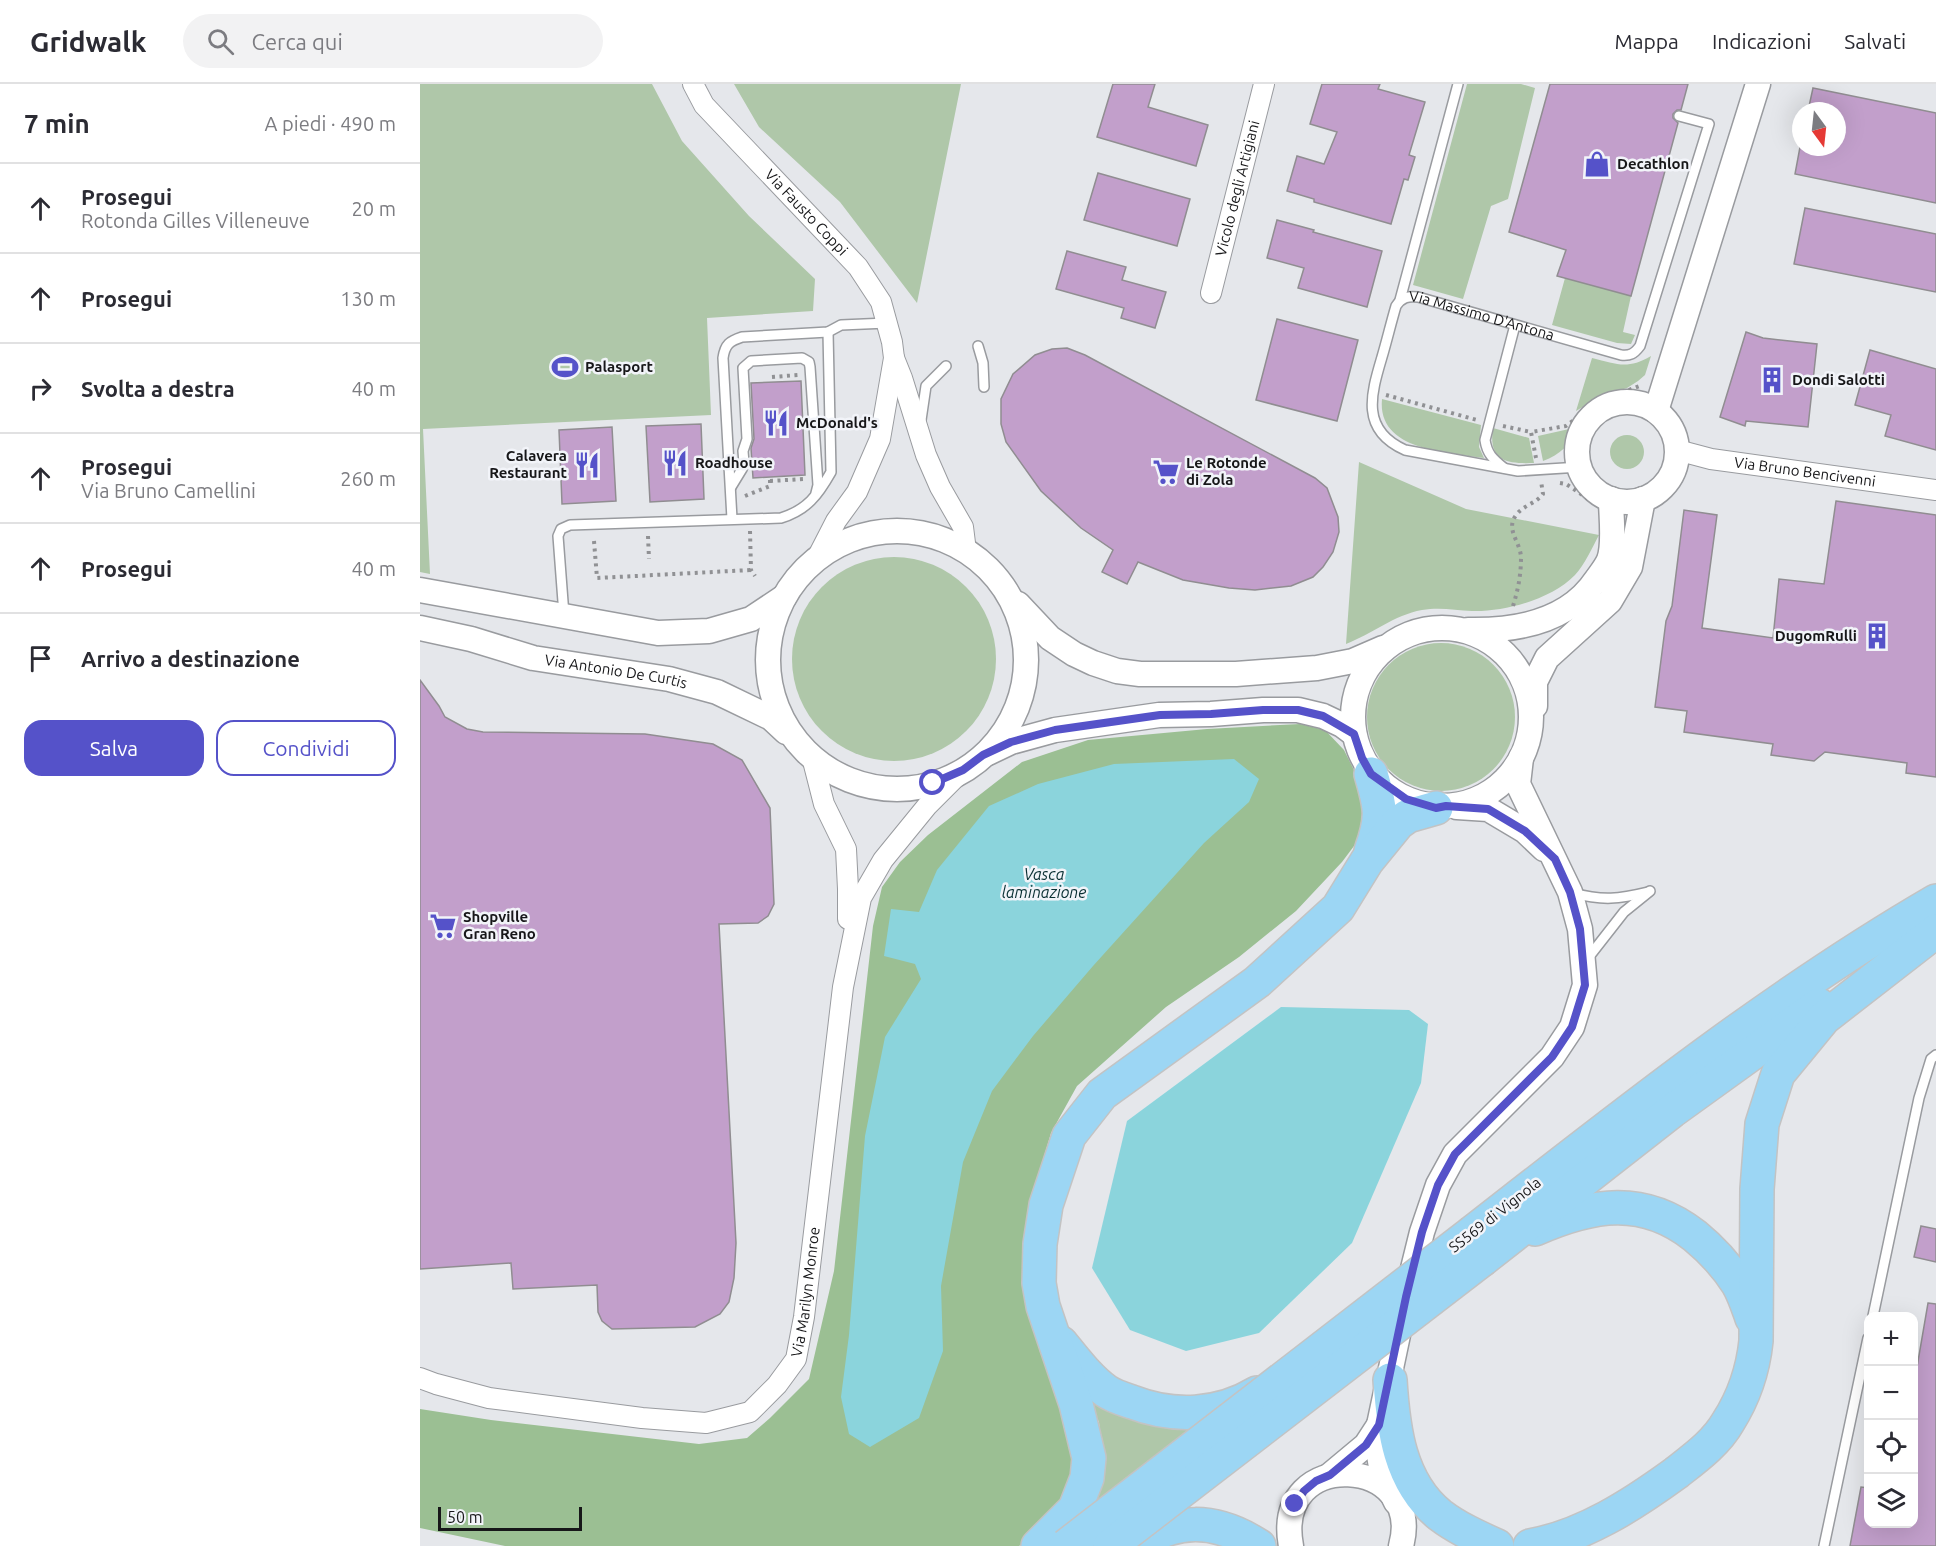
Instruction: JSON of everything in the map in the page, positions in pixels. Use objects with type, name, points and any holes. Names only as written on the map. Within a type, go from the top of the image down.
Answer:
[{"type":"highway","points":[[1367,861],[1380,818],[1380,806],[1371,774]]},
{"type":"highway","points":[[1038,1546],[1075,1509],[1086,1478],[1089,1458],[1076,1404],[1043,1306],[1040,1283],[1040,1244],[1046,1205],[1069,1136],[1102,1094],[1257,982],[1338,908],[1367,861],[1398,823],[1408,816],[1441,807]]},
{"type":"highway","name":"SS569 di Vignola","points":[[1110,1546],[1486,1245],[1641,1100],[1745,1023],[1884,931],[1936,901]]},
{"type":"highway","points":[[1530,1546],[1583,1530],[1614,1514],[1652,1490],[1711,1444],[1728,1424],[1743,1394],[1753,1366],[1756,1326],[1757,1189],[1762,1124],[1778,1074],[1824,1018],[1936,931]]},
{"type":"highway","name":"SS569 di Vignola","points":[[1066,1546],[1295,1371],[1486,1245],[1830,997],[1936,931]]},
{"type":"highway","points":[[1486,1245],[1556,1220],[1602,1208],[1646,1210],[1684,1228],[1719,1258],[1738,1285],[1756,1326]]},
{"type":"highway","points":[[1052,1333],[1107,1392],[1153,1410],[1182,1413],[1230,1406],[1253,1396],[1295,1371]]},
{"type":"highway","points":[[1390,1380],[1397,1441],[1407,1473],[1420,1495],[1439,1514],[1467,1532],[1497,1546]]},
{"type":"highway","points":[[1132,1546],[1151,1534],[1187,1524],[1218,1526],[1244,1536],[1258,1546]]},
{"type":"street","name":"Via Fausto Coppi","points":[[693,84],[704,105],[858,267],[880,302],[894,358],[926,455],[940,487],[963,527],[966,551]]},
{"type":"street","name":"Vicolo degli Artigiani","points":[[1211,293],[1264,84]]},
{"type":"street","points":[[1656,411],[1758,84]]},
{"type":"street","name":"Via Fausto Coppi","points":[[817,558],[836,521],[857,492],[880,439],[894,358]]},
{"type":"street","points":[[1007,592],[1017,612],[1026,656],[1019,700],[1011,720],[998,739],[983,755],[963,770],[933,783],[912,787],[869,786],[839,775],[806,751],[784,723],[768,673],[768,647],[773,621],[784,597],[799,576],[817,558],[857,537],[879,532],[902,531],[946,540],[966,551],[989,569],[1050,638],[1094,663],[1117,671],[1140,674],[1236,674],[1317,668],[1353,661],[1409,634],[1447,627],[1493,631],[1522,627],[1552,617],[1577,602],[1591,588],[1609,560],[1602,500],[1587,481],[1580,467],[1577,452],[1579,436],[1598,412],[1612,404],[1627,402],[1642,404],[1656,411],[1667,422],[1674,435],[1677,450],[1672,475],[1655,494],[1643,499],[1627,502],[1602,500]]},
{"type":"street","name":"Via Bruno Bencivenni","points":[[1677,450],[1711,459],[1936,490]]},
{"type":"street","points":[[1401,1546],[1403,1526],[1396,1502],[1382,1473],[1378,1449],[1379,1425],[1408,1286],[1422,1232],[1438,1185],[1455,1154],[1552,1057],[1572,1027],[1585,985],[1580,929],[1570,892],[1518,784],[1521,758],[1535,716],[1535,682],[1547,658],[1610,601],[1630,567],[1643,499]]},
{"type":"street","points":[[420,590],[658,633],[709,631],[751,619],[784,597]]},
{"type":"street","points":[[1447,627],[1479,636],[1498,649],[1514,666],[1528,697],[1530,732]]},
{"type":"street","name":"Via Antonio De Curtis","points":[[420,628],[471,639],[533,657],[669,679],[717,692],[771,718],[806,751]]},
{"type":"street","points":[[1388,646],[1370,664],[1358,685],[1353,709],[1354,734],[1362,758],[1371,774],[1406,799],[1441,807],[1488,809],[1525,831],[1555,859]]},
{"type":"street","points":[[983,755],[1011,742],[1055,730],[1160,715],[1298,710],[1323,716],[1354,734]]},
{"type":"street","name":"Via Marilyn Monroe","points":[[806,751],[824,804],[846,849],[847,963]]},
{"type":"street","points":[[1441,807],[1471,801],[1493,790],[1506,778],[1521,758]]},
{"type":"street","name":"Via Marilyn Monroe","points":[[420,1378],[489,1398],[642,1418],[706,1423],[750,1412],[777,1385],[796,1359],[804,1317],[847,963],[861,898],[883,860],[927,806],[963,770]]},
{"type":"street","points":[[1330,1475],[1366,1445],[1379,1425]]},
{"type":"street","points":[[1292,1546],[1289,1533],[1290,1518],[1295,1504],[1304,1491],[1316,1481],[1330,1475],[1345,1473],[1375,1480],[1396,1502]]},
{"type":"lane","points":[[1400,300],[1458,84]]},
{"type":"lane","name":"Via Massimo D'Antona","points":[[1580,467],[1528,472],[1405,450],[1392,444],[1376,424],[1372,409],[1372,392],[1396,306],[1400,300],[1408,296],[1418,297],[1621,355],[1635,353],[1640,346],[1709,124],[1679,116]]},
{"type":"lane","points":[[732,519],[724,348],[730,341],[742,337],[828,332],[841,325],[887,323]]},
{"type":"lane","points":[[1506,469],[1492,459],[1487,452],[1485,440],[1515,325]]},
{"type":"lane","points":[[564,617],[558,537],[561,529],[570,525],[781,518],[804,508],[831,472],[828,332]]},
{"type":"lane","points":[[978,346],[983,363],[984,387]]},
{"type":"lane","points":[[730,489],[744,463],[743,450],[747,439],[743,368],[752,361],[801,358],[809,362],[810,367],[818,485],[815,496]]},
{"type":"lane","points":[[926,455],[920,418],[926,386],[946,366]]},
{"type":"lane","points":[[1570,892],[1616,900],[1650,891],[1624,912],[1583,965]]},
{"type":"lane","points":[[1874,1312],[1920,1098],[1931,1059],[1936,1055]]},
{"type":"lane","points":[[1824,1546],[1864,1361]]},
{"type":"path","points":[[1381,393],[1481,421]]},
{"type":"path","points":[[1497,424],[1531,432],[1566,426],[1600,401]]},
{"type":"path","points":[[1531,432],[1537,461]]},
{"type":"path","points":[[750,502],[747,496],[770,486],[770,479],[809,478]]},
{"type":"path","points":[[1513,606],[1518,588],[1521,556],[1519,545],[1512,533],[1512,523],[1517,512],[1537,501],[1543,494],[1541,481],[1549,482]]},
{"type":"path","points":[[1558,483],[1566,484],[1602,500]]},
{"type":"path","points":[[750,527],[751,570],[755,576]]},
{"type":"path","points":[[648,531],[650,559]]},
{"type":"path","points":[[594,541],[597,578],[751,570]]},
{"type":"path","points":[[1503,607],[1520,604]]},
{"type":"green space","name":"Palasport","points":[[420,84],[652,84],[682,141],[749,216],[815,279],[813,311],[707,318],[711,415],[423,429],[430,574],[420,572]]},
{"type":"green space","points":[[734,84],[961,84],[917,303],[840,202],[759,127]]},
{"type":"green space","points":[[1467,84],[1521,84],[1535,88],[1508,199],[1491,206],[1463,299],[1413,285]]},
{"type":"green space","points":[[1565,278],[1631,296],[1623,332],[1635,335],[1631,344],[1617,343],[1552,325]]},
{"type":"green space","points":[[1651,356],[1645,375],[1638,381],[1627,388],[1599,397],[1576,411],[1592,358],[1615,364],[1628,364]]},
{"type":"green space","points":[[1382,399],[1481,425],[1479,447],[1484,458],[1434,450],[1402,439],[1391,429],[1383,416]]},
{"type":"green space","points":[[1578,427],[1564,448],[1555,456],[1543,461],[1538,436]]},
{"type":"green space","points":[[1493,428],[1529,438],[1534,463],[1515,463],[1496,454],[1493,448]]},
{"type":"green space","points":[[1627,435],[1639,440],[1644,452],[1639,464],[1627,469],[1615,464],[1610,452],[1615,440]]},
{"type":"green space","points":[[1359,462],[1466,509],[1599,535],[1575,575],[1554,591],[1541,597],[1513,606],[1485,611],[1441,609],[1412,612],[1346,644]]},
{"type":"green space","points":[[884,557],[904,557],[924,561],[942,569],[959,580],[973,594],[992,629],[996,659],[992,689],[984,707],[973,724],[959,738],[924,757],[904,761],[884,761],[864,757],[846,749],[829,738],[815,724],[796,689],[792,669],[792,649],[796,629],[804,611],[815,594],[829,580],[864,561]]},
{"type":"green space","points":[[1441,643],[1455,644],[1469,649],[1482,655],[1493,665],[1503,676],[1509,689],[1514,703],[1514,731],[1509,745],[1503,758],[1493,769],[1482,779],[1469,785],[1455,790],[1441,791],[1427,790],[1413,785],[1400,779],[1389,769],[1379,758],[1373,745],[1368,731],[1367,717],[1368,703],[1373,689],[1379,676],[1389,665],[1400,655],[1413,649],[1427,644]]},
{"type":"green space","points":[[1300,724],[1325,730],[1344,750],[1356,774],[1366,820],[1357,842],[1342,862],[1296,911],[1239,957],[1166,1007],[1077,1086],[1051,1133],[1035,1187],[1027,1258],[1027,1306],[1040,1352],[1060,1396],[1077,1469],[1067,1499],[1038,1532],[1019,1546],[505,1546],[420,1528],[420,1409],[491,1420],[699,1444],[747,1438],[809,1379],[834,1271],[873,926],[882,887],[900,862],[928,835],[1022,762],[1088,740],[1207,729]]},
{"type":"green space","points":[[1074,1373],[1206,1420],[1090,1512],[1104,1471],[1099,1422]]},
{"type":"water","name":"Vasca laminazione","points":[[1234,759],[1259,779],[1249,802],[1204,843],[1093,966],[1033,1036],[992,1091],[963,1162],[941,1286],[943,1351],[919,1418],[870,1447],[849,1434],[841,1397],[849,1335],[865,1136],[885,1037],[921,979],[915,964],[884,956],[891,909],[919,912],[937,870],[989,806],[1038,784],[1114,764]]},
{"type":"water","points":[[1281,1007],[1409,1010],[1428,1024],[1421,1083],[1352,1243],[1259,1333],[1186,1351],[1130,1330],[1092,1268],[1127,1121]]},
{"type":"building","points":[[1113,84],[1155,84],[1148,107],[1208,125],[1196,166],[1097,137]]},
{"type":"building","points":[[1322,84],[1380,84],[1378,89],[1425,102],[1409,155],[1415,157],[1408,180],[1404,179],[1391,224],[1314,202],[1314,199],[1287,191],[1297,156],[1324,164],[1337,132],[1310,124]]},
{"type":"building","name":"Decathlon","points":[[1550,84],[1688,84],[1681,110],[1673,114],[1673,118],[1678,123],[1631,296],[1557,276],[1566,250],[1509,232]]},
{"type":"building","points":[[1813,88],[1936,113],[1936,203],[1795,174],[1798,156],[1846,156],[1846,102],[1810,102]]},
{"type":"building","points":[[1098,173],[1190,199],[1177,246],[1084,220]]},
{"type":"building","points":[[1805,208],[1936,234],[1936,292],[1794,264]]},
{"type":"building","points":[[1277,220],[1382,251],[1367,307],[1298,288],[1304,268],[1267,258]]},
{"type":"building","points":[[1067,251],[1126,267],[1122,280],[1166,292],[1155,328],[1121,318],[1124,308],[1056,289]]},
{"type":"building","points":[[1277,319],[1358,340],[1337,421],[1256,400]]},
{"type":"building","name":"Dondi Salotti","points":[[1746,332],[1763,338],[1817,344],[1808,427],[1746,421],[1745,426],[1720,417]]},
{"type":"building","name":"Le Rotonde di Zola","points":[[1067,348],[1085,355],[1315,478],[1327,488],[1338,517],[1339,532],[1333,552],[1323,567],[1313,577],[1291,586],[1255,590],[1183,580],[1138,562],[1127,584],[1102,572],[1113,550],[1081,528],[1041,491],[1006,442],[1001,424],[1001,399],[1013,374],[1035,355],[1052,349]]},
{"type":"building","points":[[1870,350],[1936,369],[1936,450],[1885,436],[1891,415],[1855,405]]},
{"type":"building","name":"McDonald's","points":[[801,381],[805,475],[753,478],[751,448],[754,439],[751,383]]},
{"type":"building","name":"Roadhouse","points":[[701,424],[704,499],[650,502],[646,426]]},
{"type":"building","name":"Calavera Restaurant","points":[[612,427],[616,501],[562,504],[559,430]]},
{"type":"building","name":"DugomRulli","points":[[1836,501],[1936,515],[1936,777],[1906,773],[1907,763],[1825,752],[1814,761],[1771,755],[1773,744],[1684,732],[1687,711],[1655,707],[1666,621],[1672,606],[1684,510],[1717,515],[1702,628],[1773,638],[1779,579],[1824,584]]},
{"type":"building","points":[[420,680],[445,717],[467,729],[483,732],[645,734],[713,744],[742,760],[770,808],[774,904],[768,916],[758,923],[719,924],[736,1243],[734,1278],[729,1302],[720,1314],[695,1327],[612,1329],[602,1321],[598,1312],[597,1285],[513,1289],[511,1263],[420,1269]]},
{"type":"building","points":[[1921,1226],[1936,1229],[1936,1262],[1914,1257]]},
{"type":"building","points":[[1928,1303],[1936,1304],[1936,1546],[1850,1546],[1861,1487],[1864,1487],[1864,1528],[1918,1528],[1918,1361]]},
{"type":"place","name":"Decathlon","points":[[1597,164]]},
{"type":"place","name":"Palasport","points":[[565,367]]},
{"type":"place","name":"Dondi Salotti","points":[[1772,380]]},
{"type":"place","name":"McDonald's","points":[[776,423]]},
{"type":"place","name":"Roadhouse","points":[[675,463]]},
{"type":"place","name":"Calavera Restaurant","points":[[587,465]]},
{"type":"place","name":"Le Rotonde di Zola","points":[[1166,472]]},
{"type":"place","name":"DugomRulli","points":[[1877,636]]},
{"type":"place","name":"Shopville Gran Reno","points":[[443,926]]},
{"type":"route","points":[[933,783],[963,770],[983,755],[1011,742],[1055,730],[1160,715],[1298,710],[1323,716],[1354,734],[1362,758],[1371,774],[1406,799],[1436,808],[1446,806],[1488,809],[1525,831],[1555,859],[1570,892],[1580,929],[1585,985],[1572,1027],[1552,1057],[1455,1154],[1438,1185],[1422,1232],[1379,1425],[1366,1445],[1330,1475],[1316,1481],[1304,1491],[1295,1504]]}]
